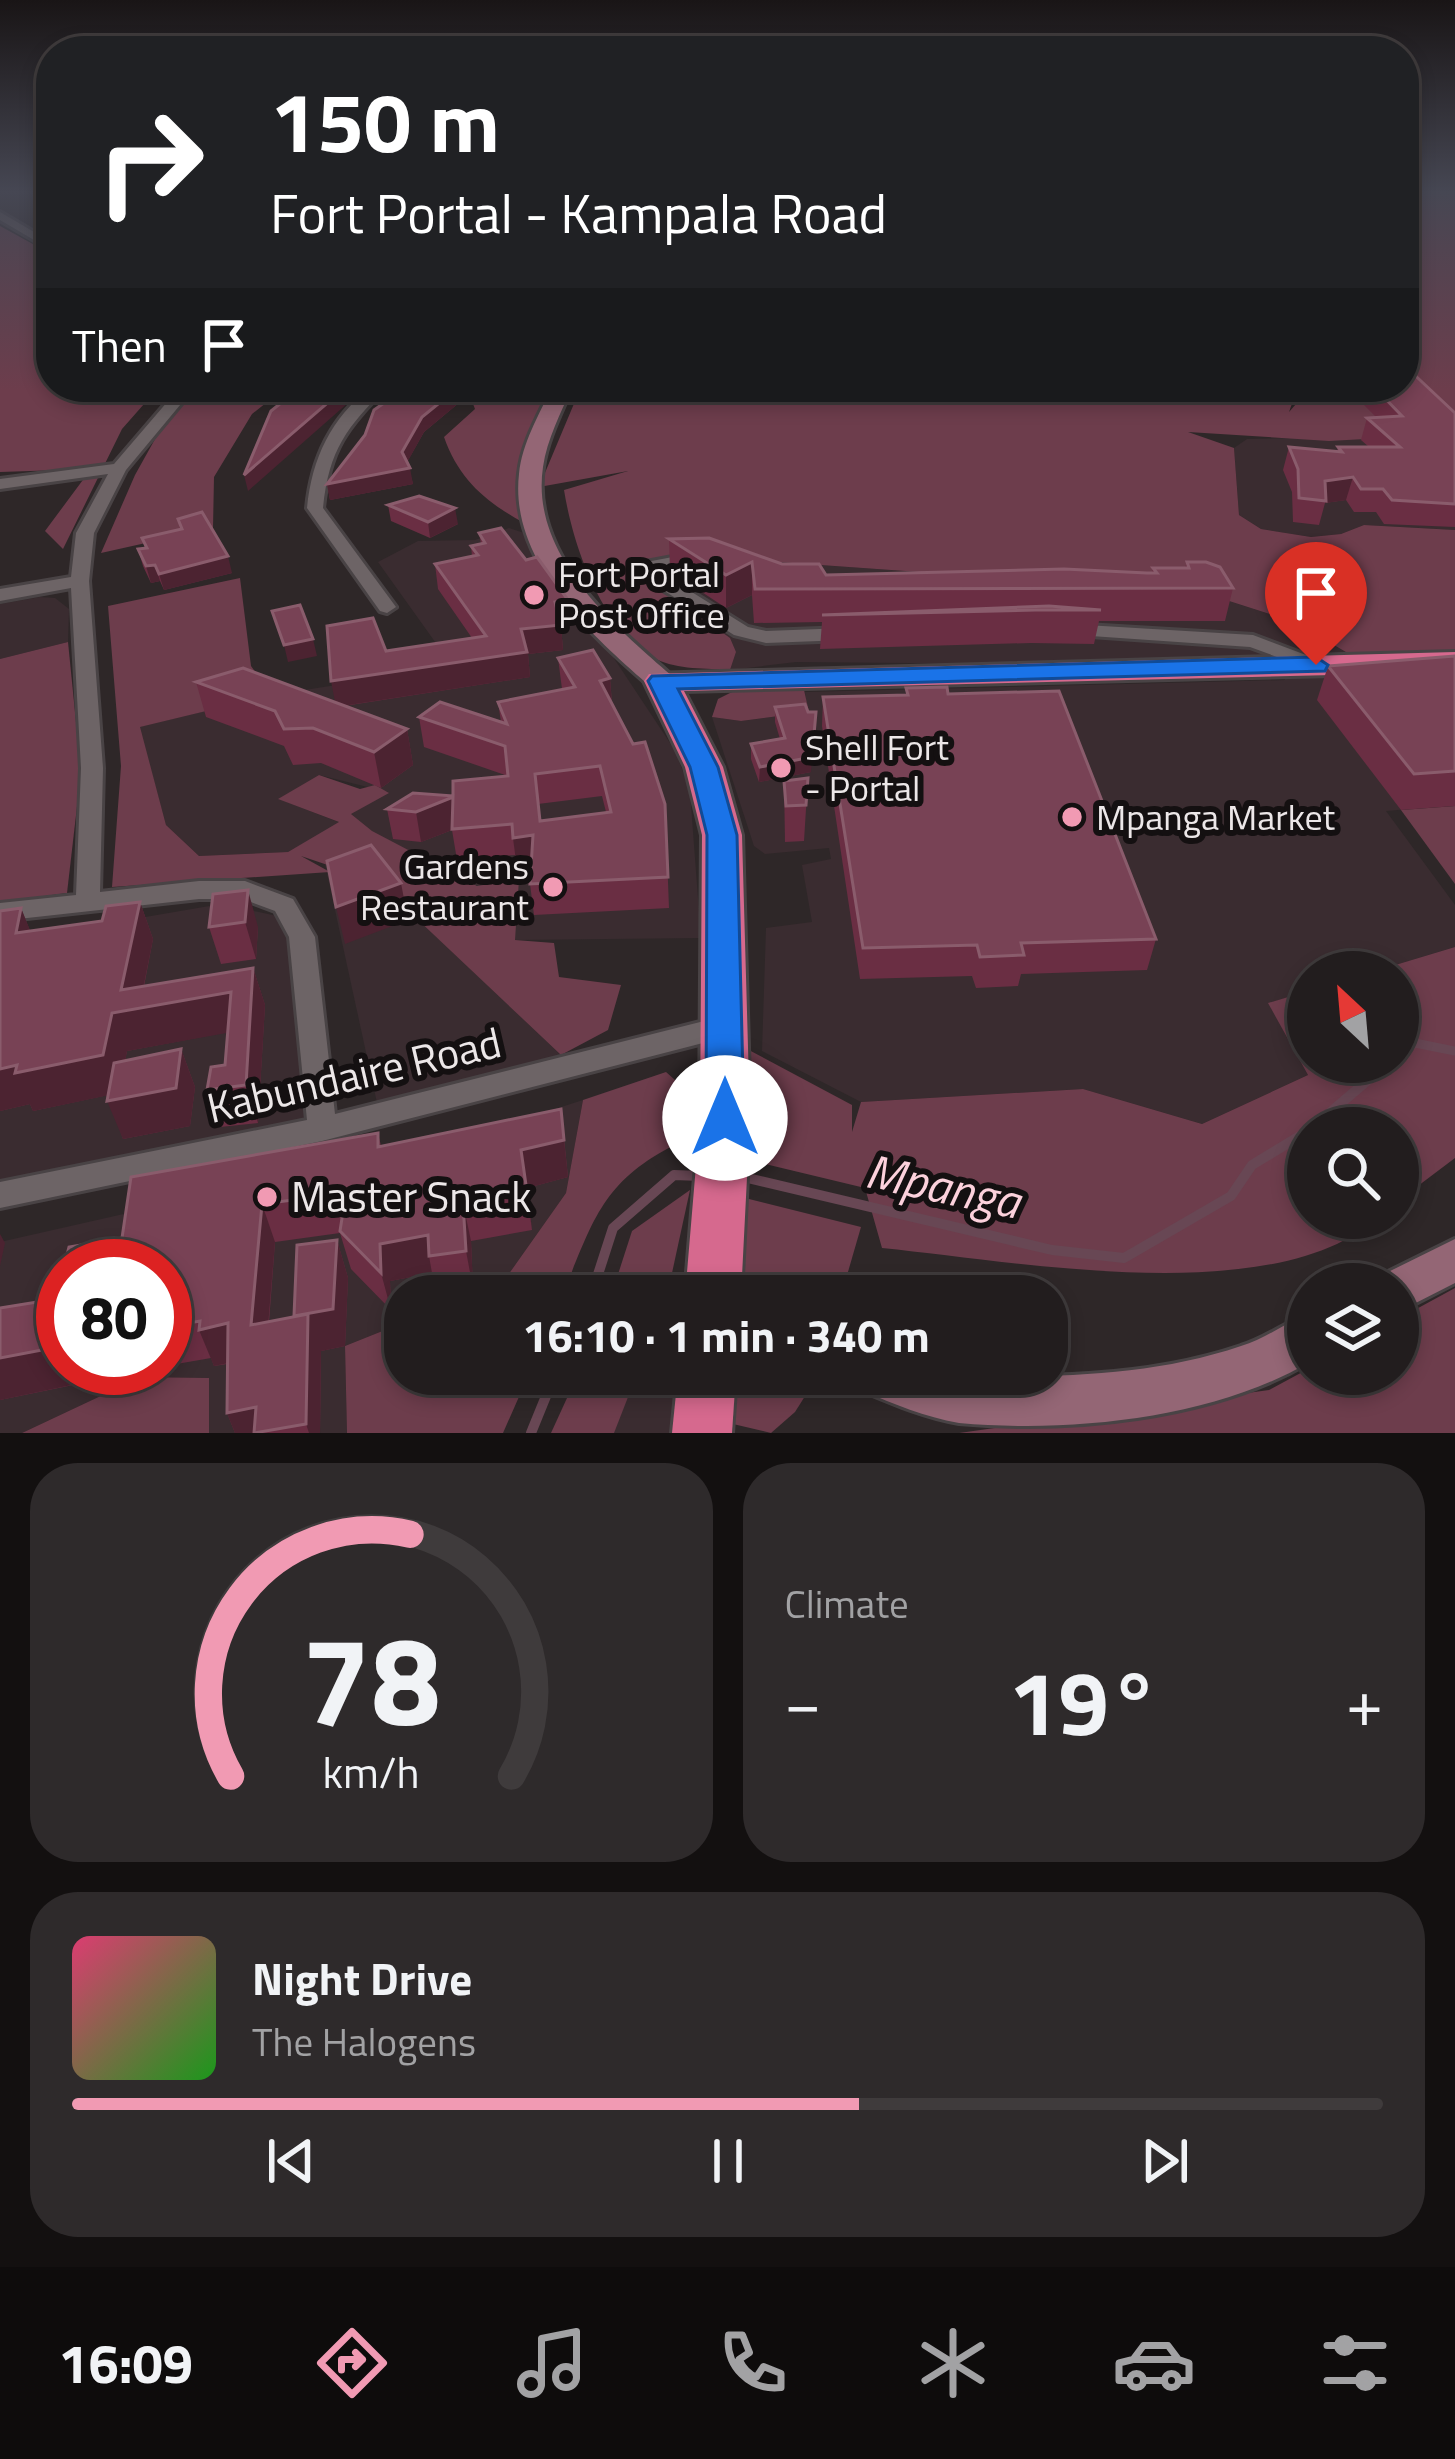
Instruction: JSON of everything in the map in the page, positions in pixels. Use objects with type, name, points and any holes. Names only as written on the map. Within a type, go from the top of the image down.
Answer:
[{"type":"highway","points":[[722,1275],[722,835],[704,767],[661,681],[1455,662]]},
{"type":"highway","points":[[702,1433],[705,1395]]},
{"type":"main road","points":[[555,402],[530,482],[542,534],[570,593],[661,681]]},
{"type":"main road","points":[[1419,1280],[1455,1260]]},
{"type":"main road","points":[[936,1395],[1074,1398],[1245,1369],[1287,1348]]},
{"type":"street","points":[[88,899],[92,768],[80,581],[85,533],[119,468],[175,402]]},
{"type":"street","points":[[365,402],[335,432],[321,464],[316,508],[387,607]]},
{"type":"street","points":[[0,484],[119,468]]},
{"type":"street","points":[[723,560],[671,558],[647,567],[650,574],[741,631],[766,637],[860,634]]},
{"type":"street","points":[[0,595],[80,581]]},
{"type":"street","points":[[1044,629],[1199,634],[1253,641],[1316,665]]},
{"type":"street","points":[[0,912],[88,899],[244,890],[284,905],[302,937],[322,1129]]},
{"type":"street","name":"Kabundaire Road","points":[[0,1195],[322,1129],[724,1027]]},
{"type":"shaded area","points":[[0,258],[36,258],[36,402],[146,402],[122,429],[63,549],[45,531],[91,469],[0,472]]},
{"type":"shaded area","points":[[1419,258],[1455,258],[1455,434],[1329,441],[1188,432],[1234,448],[1239,515],[1261,529],[1311,537],[1341,534],[1364,525],[1455,530],[1455,654],[1356,658],[1295,622],[1201,592],[778,562],[727,550],[633,568],[730,638],[736,652],[730,670],[683,667],[656,659],[620,629],[593,585],[575,536],[564,490],[628,471],[539,487],[575,402],[1293,402],[1289,412],[1298,402],[1419,402]]},
{"type":"shaded area","points":[[176,402],[267,402],[252,414],[214,477],[213,528],[101,553],[135,475]]},
{"type":"shaded area","points":[[472,402],[561,402],[532,482],[535,529],[480,492],[451,454],[444,437],[475,409]]},
{"type":"shaded area","points":[[1455,434],[1455,530],[1364,525],[1341,534],[1311,537],[1261,529],[1239,515],[1234,448],[1247,439]]},
{"type":"shaded area","points":[[509,528],[533,536],[676,752],[690,792],[701,938],[515,940],[478,886],[372,832],[351,814],[388,792],[319,775],[279,799],[341,823],[288,852],[199,856],[166,825],[139,727],[272,695],[453,667],[378,562],[418,541],[475,540]]},
{"type":"shaded area","points":[[727,550],[778,562],[1201,592],[1295,622],[1356,658],[1149,665],[796,662],[730,670],[736,652],[711,625],[632,568]]},
{"type":"shaded area","points":[[240,578],[251,666],[272,695],[140,727],[166,825],[199,856],[288,852],[339,822],[278,799],[319,775],[360,789],[375,785],[389,793],[351,814],[372,831],[477,886],[519,879],[515,940],[554,943],[559,977],[621,985],[608,1030],[561,1055],[378,882],[301,856],[330,872],[112,887],[121,766],[108,606]]},
{"type":"shaded area","points":[[55,598],[69,609],[68,642],[0,659],[0,604]]},
{"type":"shaded area","points":[[68,642],[81,772],[67,893],[0,902],[0,659]]},
{"type":"shaded area","points":[[1281,673],[1455,673],[1455,805],[1386,811],[1455,905],[1455,947],[1419,958],[1419,951],[1287,951],[1287,997],[1269,1003],[1287,1036],[1287,1083],[1291,1083],[1202,1124],[1083,1089],[861,1102],[762,1051],[766,928],[812,922],[802,865],[831,859],[829,848],[765,854],[754,846],[712,717],[741,721],[808,712],[805,692],[1285,680]]},
{"type":"shaded area","points":[[802,681],[809,712],[741,721],[712,717],[718,699],[738,689]]},
{"type":"shaded area","points":[[1455,806],[1455,884],[1401,810]]},
{"type":"shaded area","points":[[325,864],[378,881],[561,1055],[379,1112]]},
{"type":"shaded area","points":[[221,904],[282,917],[292,936],[307,1119],[297,1136],[0,1195],[0,942]]},
{"type":"shaded area","points":[[1455,947],[1455,1158],[1419,1185],[1419,1107],[1287,1107],[1287,1239],[1345,1239],[1289,1260],[1234,1270],[1113,1272],[882,1248],[865,1188],[740,1158],[747,1049],[852,1105],[852,1132],[861,1102],[1083,1089],[1202,1124],[1291,1083],[1419,1083],[1419,958]]},
{"type":"shaded area","points":[[1287,997],[1287,1037],[1268,1003]]},
{"type":"shaded area","points":[[666,1072],[692,1095],[683,1141],[634,1170],[618,1186],[593,1223],[571,1275],[508,1275],[566,1193],[583,1100]]},
{"type":"shaded area","points":[[583,1100],[566,1193],[508,1275],[384,1275],[384,1330],[345,1346],[347,1433],[209,1433],[208,1378],[192,1378],[192,1239],[36,1239],[36,1395],[103,1395],[22,1433],[0,1433],[0,1242],[481,1133]]},
{"type":"shaded area","points":[[690,1190],[672,1275],[618,1275],[632,1231]]},
{"type":"shaded area","points":[[737,1196],[861,1227],[847,1275],[741,1272]]},
{"type":"shaded area","points":[[1455,1288],[1455,1433],[959,1433],[1269,1390],[1287,1380],[1287,1395],[1419,1395],[1419,1308]]},
{"type":"shaded area","points":[[384,1330],[384,1395],[520,1395],[503,1433],[347,1433],[345,1346]]},
{"type":"shaded area","points":[[192,1378],[209,1378],[209,1433],[22,1433],[103,1395],[192,1395]]},
{"type":"shaded area","points":[[568,1395],[629,1395],[614,1433],[551,1433]]},
{"type":"shaded area","points":[[625,1395],[704,1395],[698,1433],[611,1433]]},
{"type":"shaded area","points":[[734,1395],[806,1395],[771,1433],[733,1424]]},
{"type":"building","points":[[1419,379],[1455,413],[1455,504],[1392,500],[1383,489],[1361,489],[1353,477],[1325,481],[1326,501],[1299,498],[1298,469],[1289,447],[1342,452],[1338,447],[1400,447],[1367,418],[1402,416],[1388,402],[1419,402]]},
{"type":"building","points":[[282,402],[329,402],[244,475],[271,411]]},
{"type":"building","points":[[385,402],[440,402],[422,417],[402,452],[410,468],[327,484],[365,435],[374,410]]},
{"type":"building","points":[[419,496],[455,508],[428,522],[388,505]]},
{"type":"building","points":[[202,512],[228,556],[159,574],[155,565],[146,566],[138,549],[147,548],[142,538],[182,529],[178,519]]},
{"type":"building","points":[[501,528],[526,560],[537,557],[568,600],[555,602],[561,625],[521,629],[527,652],[331,681],[327,626],[373,618],[386,651],[486,636],[435,564],[478,555],[471,546],[485,543],[479,533]]},
{"type":"building","points":[[709,538],[782,564],[819,564],[826,575],[1064,569],[1157,573],[1153,568],[1189,568],[1187,562],[1206,562],[1220,567],[1233,588],[755,589],[752,562],[726,575],[669,539]]},
{"type":"building","points":[[300,605],[313,639],[284,645],[272,611]]},
{"type":"building","points":[[1049,606],[1101,610],[822,615]]},
{"type":"building","points":[[593,650],[610,678],[600,681],[633,744],[645,742],[665,804],[668,877],[530,884],[533,835],[513,838],[512,824],[452,829],[453,797],[416,812],[387,809],[413,793],[453,796],[453,781],[508,776],[505,746],[419,717],[440,702],[507,724],[498,702],[575,687],[558,658]],"holes":[[[600,766],[611,812],[540,821],[535,774]]]},
{"type":"building","points":[[1455,656],[1455,771],[1414,774],[1328,666]]},
{"type":"building","points":[[243,668],[407,729],[374,752],[313,728],[284,729],[275,711],[196,682]]},
{"type":"building","points":[[947,687],[948,694],[1059,691],[1156,939],[1021,943],[1024,955],[980,957],[977,945],[863,948],[823,697],[908,695],[906,688]]},
{"type":"building","points":[[805,704],[808,712],[816,712],[812,757],[760,767],[751,744],[785,738],[775,707]]},
{"type":"building","points":[[808,778],[806,805],[786,806],[784,781]]},
{"type":"building","points":[[371,845],[401,883],[336,907],[327,861]]},
{"type":"building","points":[[248,890],[245,922],[209,927],[213,894]]},
{"type":"building","points":[[140,902],[121,990],[253,968],[246,1085],[207,1090],[211,1067],[225,1065],[231,992],[112,1013],[103,1055],[15,1073],[17,1065],[0,1069],[0,911],[21,908],[16,933],[102,921],[106,906]]},
{"type":"building","points":[[181,1049],[176,1088],[107,1101],[114,1063]]},
{"type":"building","points":[[561,1109],[564,1140],[521,1150],[527,1192],[463,1203],[466,1251],[429,1256],[428,1235],[380,1244],[381,1273],[340,1231],[346,1193],[262,1204],[251,1325],[308,1314],[306,1424],[254,1433],[256,1407],[227,1413],[228,1323],[199,1330],[200,1321],[192,1322],[192,1239],[116,1239],[122,1238],[131,1177],[378,1133],[378,1147]]},
{"type":"building","points":[[337,1240],[333,1309],[294,1316],[297,1245]]},
{"type":"building","points":[[36,1302],[36,1351],[0,1358],[0,1308]]},
{"type":"waterway","name":"Mpanga","points":[[1419,1044],[1455,1051]]},
{"type":"waterway","name":"Mpanga","points":[[1336,1107],[1364,1083]]},
{"type":"waterway","name":"Mpanga","points":[[739,1176],[1052,1250],[1124,1258],[1231,1196],[1252,1165],[1287,1144]]},
{"type":"waterway","name":"Mpanga","points":[[598,1275],[613,1228],[674,1175],[700,1176]]},
{"type":"waterway","name":"Mpanga","points":[[531,1433],[546,1395]]},
{"type":"place","name":"Fort Portal Post Office","points":[[534,595]]},
{"type":"place","name":"Shell Fort - Portal","points":[[781,768]]},
{"type":"place","name":"Mpanga Market","points":[[1072,817]]},
{"type":"place","name":"Gardens Restaurant","points":[[553,887]]},
{"type":"place","name":"Master Snack","points":[[267,1197]]},
{"type":"route","points":[[725,1118],[722,835],[704,767],[661,681],[1316,665]]}]
